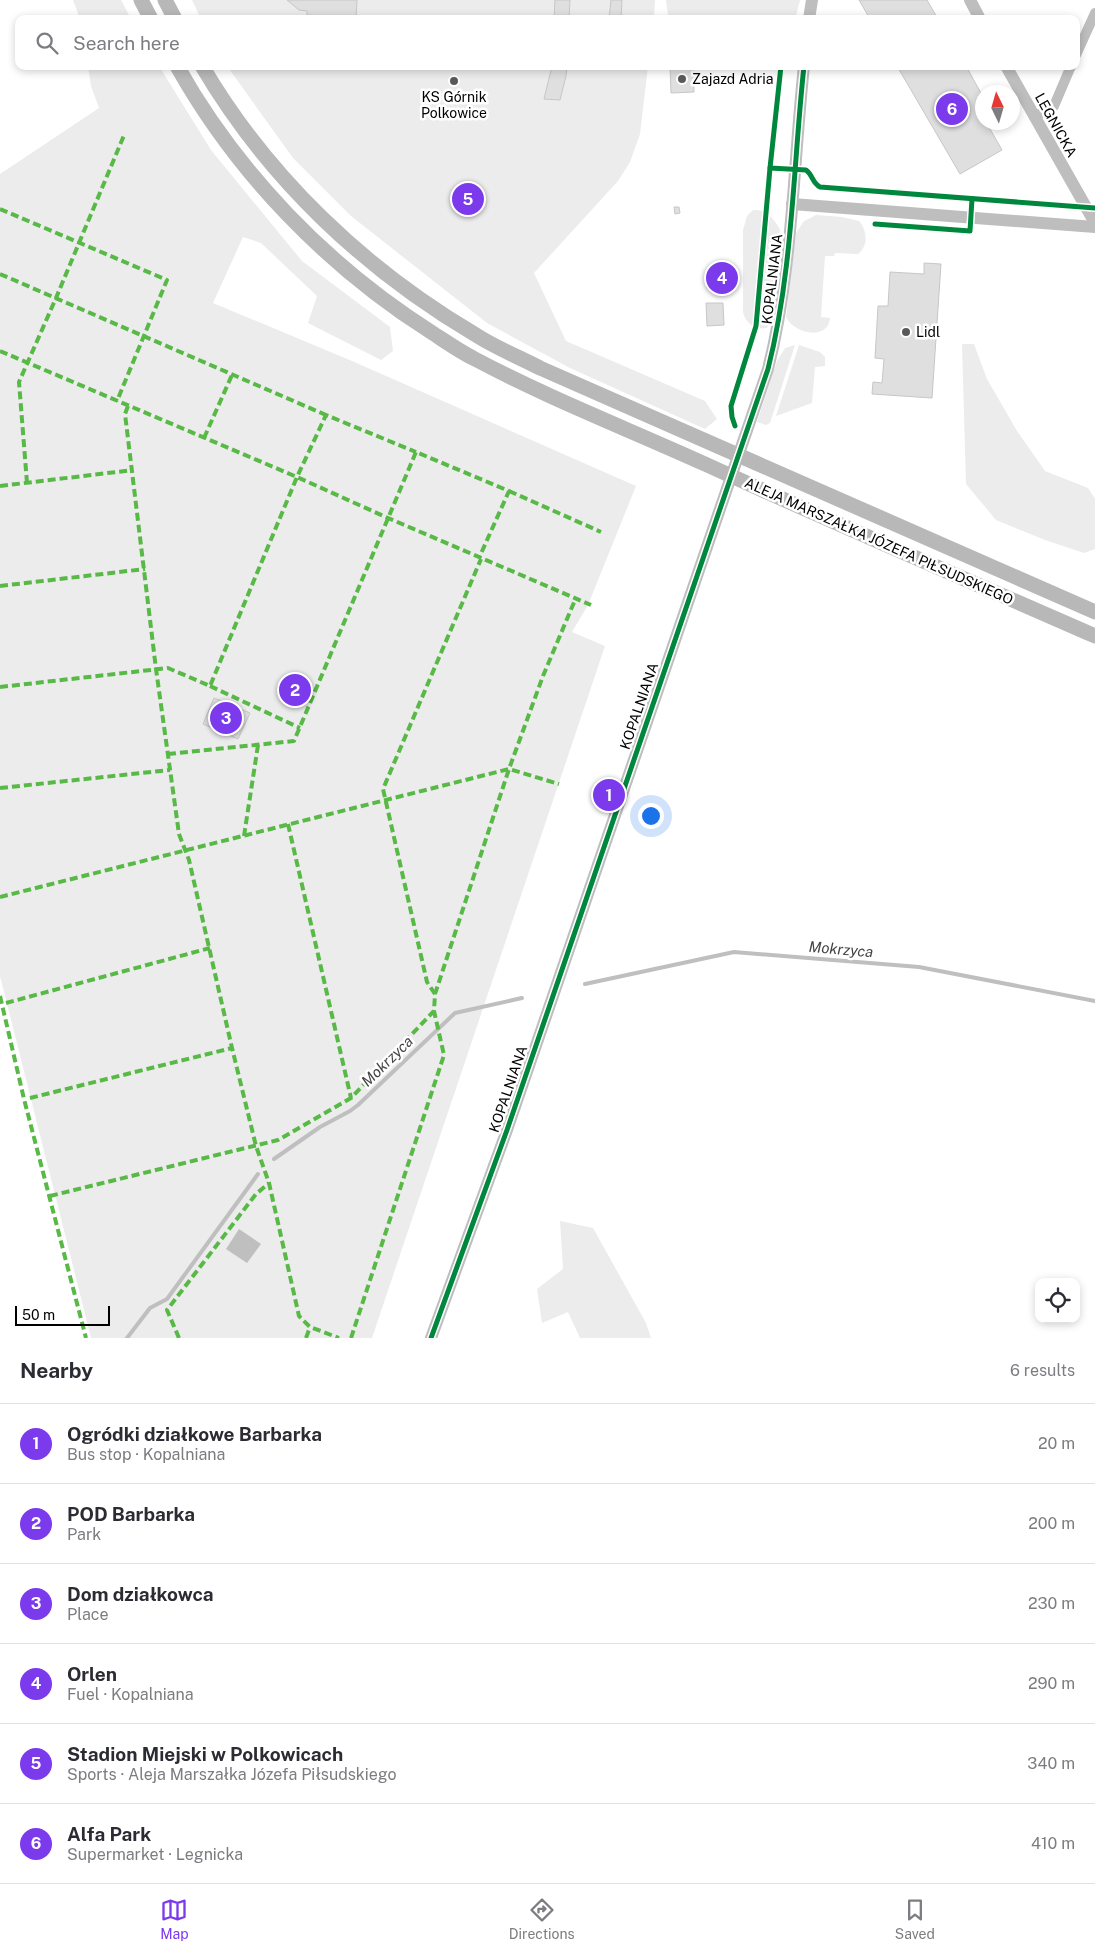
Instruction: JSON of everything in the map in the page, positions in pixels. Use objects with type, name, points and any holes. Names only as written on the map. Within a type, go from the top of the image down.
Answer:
[{"type":"main road","points":[[141,0],[149,15]]},
{"type":"main road","points":[[165,0],[173,15]]},
{"type":"main road","name":"ALEJA MARSZAŁKA JÓZEFA PIŁSUDSKIEGO","points":[[179,70],[195,98],[249,171],[323,249],[403,314],[470,357],[512,378],[731,476],[1095,636]]},
{"type":"main road","name":"ALEJA MARSZAŁKA JÓZEFA PIŁSUDSKIEGO","points":[[204,70],[215,89],[262,155],[307,204],[373,264],[411,294],[477,336],[540,368],[1095,612]]},
{"type":"street","points":[[810,15],[812,0]]},
{"type":"street","points":[[970,0],[978,15]]},
{"type":"street","points":[[1080,46],[1095,13]]},
{"type":"street","name":"KOPALNIANA","points":[[431,1338],[507,1130],[765,380],[777,334],[792,204],[804,70]]},
{"type":"street","name":"LEGNICKA","points":[[1008,70],[1095,223]]},
{"type":"street","points":[[1034,117],[1054,106],[1069,70]]},
{"type":"street","points":[[792,204],[1095,227]]},
{"type":"shaded area","points":[[73,0],[121,0],[129,15],[79,15]]},
{"type":"shaded area","points":[[192,0],[655,0],[654,15],[199,15]]},
{"type":"shaded area","points":[[666,0],[800,0],[796,15],[668,15]]},
{"type":"shaded area","points":[[89,70],[161,70],[211,150],[302,261],[390,327],[393,351],[381,360],[308,323],[317,296],[261,243],[243,237],[213,303],[352,361],[636,486],[588,605],[572,632],[605,646],[372,1338],[91,1338],[0,976],[0,174],[99,108],[91,86]]},
{"type":"shaded area","points":[[230,70],[648,70],[640,134],[630,162],[618,181],[534,273],[566,341],[705,401],[717,419],[705,429],[570,368],[487,323],[351,216],[293,158]]},
{"type":"shaded area","points":[[753,210],[762,211],[769,215],[776,222],[780,230],[769,325],[767,328],[755,327],[749,323],[743,312],[743,230],[747,216]]},
{"type":"shaded area","points":[[816,215],[842,217],[859,221],[864,229],[866,238],[862,251],[858,254],[835,253],[834,256],[825,256],[821,317],[830,318],[828,325],[823,330],[810,332],[796,328],[786,317],[796,233],[804,221]]},
{"type":"shaded area","points":[[962,344],[974,344],[987,379],[1017,431],[1045,471],[1088,488],[1095,499],[1095,549],[1084,553],[1045,540],[996,520],[966,484]]},
{"type":"shaded area","points":[[795,345],[770,423],[766,425],[757,422],[777,361],[785,348]]},
{"type":"shaded area","points":[[799,345],[820,352],[825,357],[825,366],[815,367],[812,403],[776,416]]},
{"type":"shaded area","points":[[560,1221],[593,1228],[646,1323],[651,1338],[580,1338],[568,1312],[542,1323],[537,1289],[563,1269]]},
{"type":"shaded area","points":[[239,1229],[261,1244],[247,1263],[226,1249]]},
{"type":"building","points":[[287,0],[357,0],[356,15],[307,15],[307,11],[299,10]]},
{"type":"building","points":[[555,0],[570,0],[569,15],[554,15]]},
{"type":"building","points":[[611,0],[622,0],[621,15],[609,15]]},
{"type":"building","points":[[859,0],[927,0],[936,15],[868,15]]},
{"type":"building","points":[[551,70],[567,70],[560,100],[544,99]]},
{"type":"building","name":"Zajazd Adria","points":[[670,70],[694,70],[694,92],[671,93]]},
{"type":"building","points":[[899,70],[968,70],[976,85],[975,130],[991,130],[1002,150],[960,174]]},
{"type":"building","points":[[674,207],[679,207],[680,213],[675,214]]},
{"type":"building","name":"Lidl","points":[[924,263],[941,264],[932,398],[872,394],[873,382],[882,383],[884,359],[875,358],[878,306],[888,306],[890,272],[924,274]]},
{"type":"building","points":[[736,268],[737,287],[707,288],[707,269]]},
{"type":"building","points":[[706,303],[723,303],[724,325],[707,326]]},
{"type":"building","points":[[214,698],[250,713],[238,739],[203,724]]},
{"type":"waterway","name":"Mokrzyca","points":[[585,984],[734,952],[919,967],[1095,1001]]},
{"type":"waterway","name":"Mokrzyca","points":[[274,1159],[320,1127],[358,1105],[455,1013],[522,998]]},
{"type":"waterway","name":"Mokrzyca","points":[[127,1338],[150,1308],[167,1299],[258,1174]]},
{"type":"marked path","points":[[27,483],[19,382],[125,133]]},
{"type":"marked path","points":[[0,209],[167,280],[117,401]]},
{"type":"marked path","points":[[0,274],[326,415]]},
{"type":"marked path","points":[[0,351],[297,477],[591,605]]},
{"type":"marked path","points":[[204,438],[232,375]]},
{"type":"marked path","points":[[128,406],[125,414],[156,669],[179,834],[189,860],[232,1048],[256,1146],[269,1183],[299,1316],[310,1327],[339,1338]]},
{"type":"marked path","points":[[0,687],[168,668],[210,686],[297,477],[326,415],[416,452]]},
{"type":"marked path","points":[[168,754],[294,741],[416,452],[509,491],[479,558]]},
{"type":"marked path","points":[[0,486],[133,470]]},
{"type":"marked path","points":[[509,491],[601,532]]},
{"type":"marked path","points":[[435,994],[427,982],[383,789],[481,559]]},
{"type":"marked path","points":[[0,586],[145,569]]},
{"type":"marked path","points":[[50,1196],[278,1140],[351,1098],[434,1011],[435,994],[509,769],[543,676],[575,600]]},
{"type":"marked path","points":[[210,686],[300,728]]},
{"type":"marked path","points":[[244,836],[258,745]]},
{"type":"marked path","points":[[0,897],[509,769],[559,784]]},
{"type":"marked path","points":[[0,788],[170,770]]},
{"type":"marked path","points":[[288,824],[351,1098]]},
{"type":"marked path","points":[[6,1003],[210,948]]},
{"type":"marked path","points":[[0,996],[24,1099],[86,1338]]},
{"type":"marked path","points":[[351,1338],[444,1055],[434,1011]]},
{"type":"marked path","points":[[30,1098],[232,1048]]},
{"type":"marked path","points":[[179,1338],[167,1310],[256,1194],[269,1183]]},
{"type":"marked path","points":[[306,1338],[310,1327]]},
{"type":"cycle path","points":[[735,426],[731,406],[756,326],[781,70]]},
{"type":"cycle path","points":[[431,1338],[507,1130],[768,369],[783,294],[804,70]]},
{"type":"cycle path","points":[[770,168],[806,170],[820,187],[1095,208]]},
{"type":"cycle path","points":[[875,224],[970,231],[972,199]]},
{"type":"place","name":"Zajazd Adria","points":[[682,79]]},
{"type":"place","name":"KS Górnik Polkowice","points":[[454,81]]},
{"type":"place","name":"Alfa Park","points":[[952,109]]},
{"type":"place","name":"Stadion Miejski w Polkowicach","points":[[468,199]]},
{"type":"place","name":"Orlen","points":[[722,278]]},
{"type":"place","name":"Lidl","points":[[906,332]]},
{"type":"place","name":"POD Barbarka","points":[[295,690]]},
{"type":"place","name":"Dom działkowca","points":[[226,718]]},
{"type":"place","name":"Ogródki działkowe Barbarka","points":[[609,795]]}]
